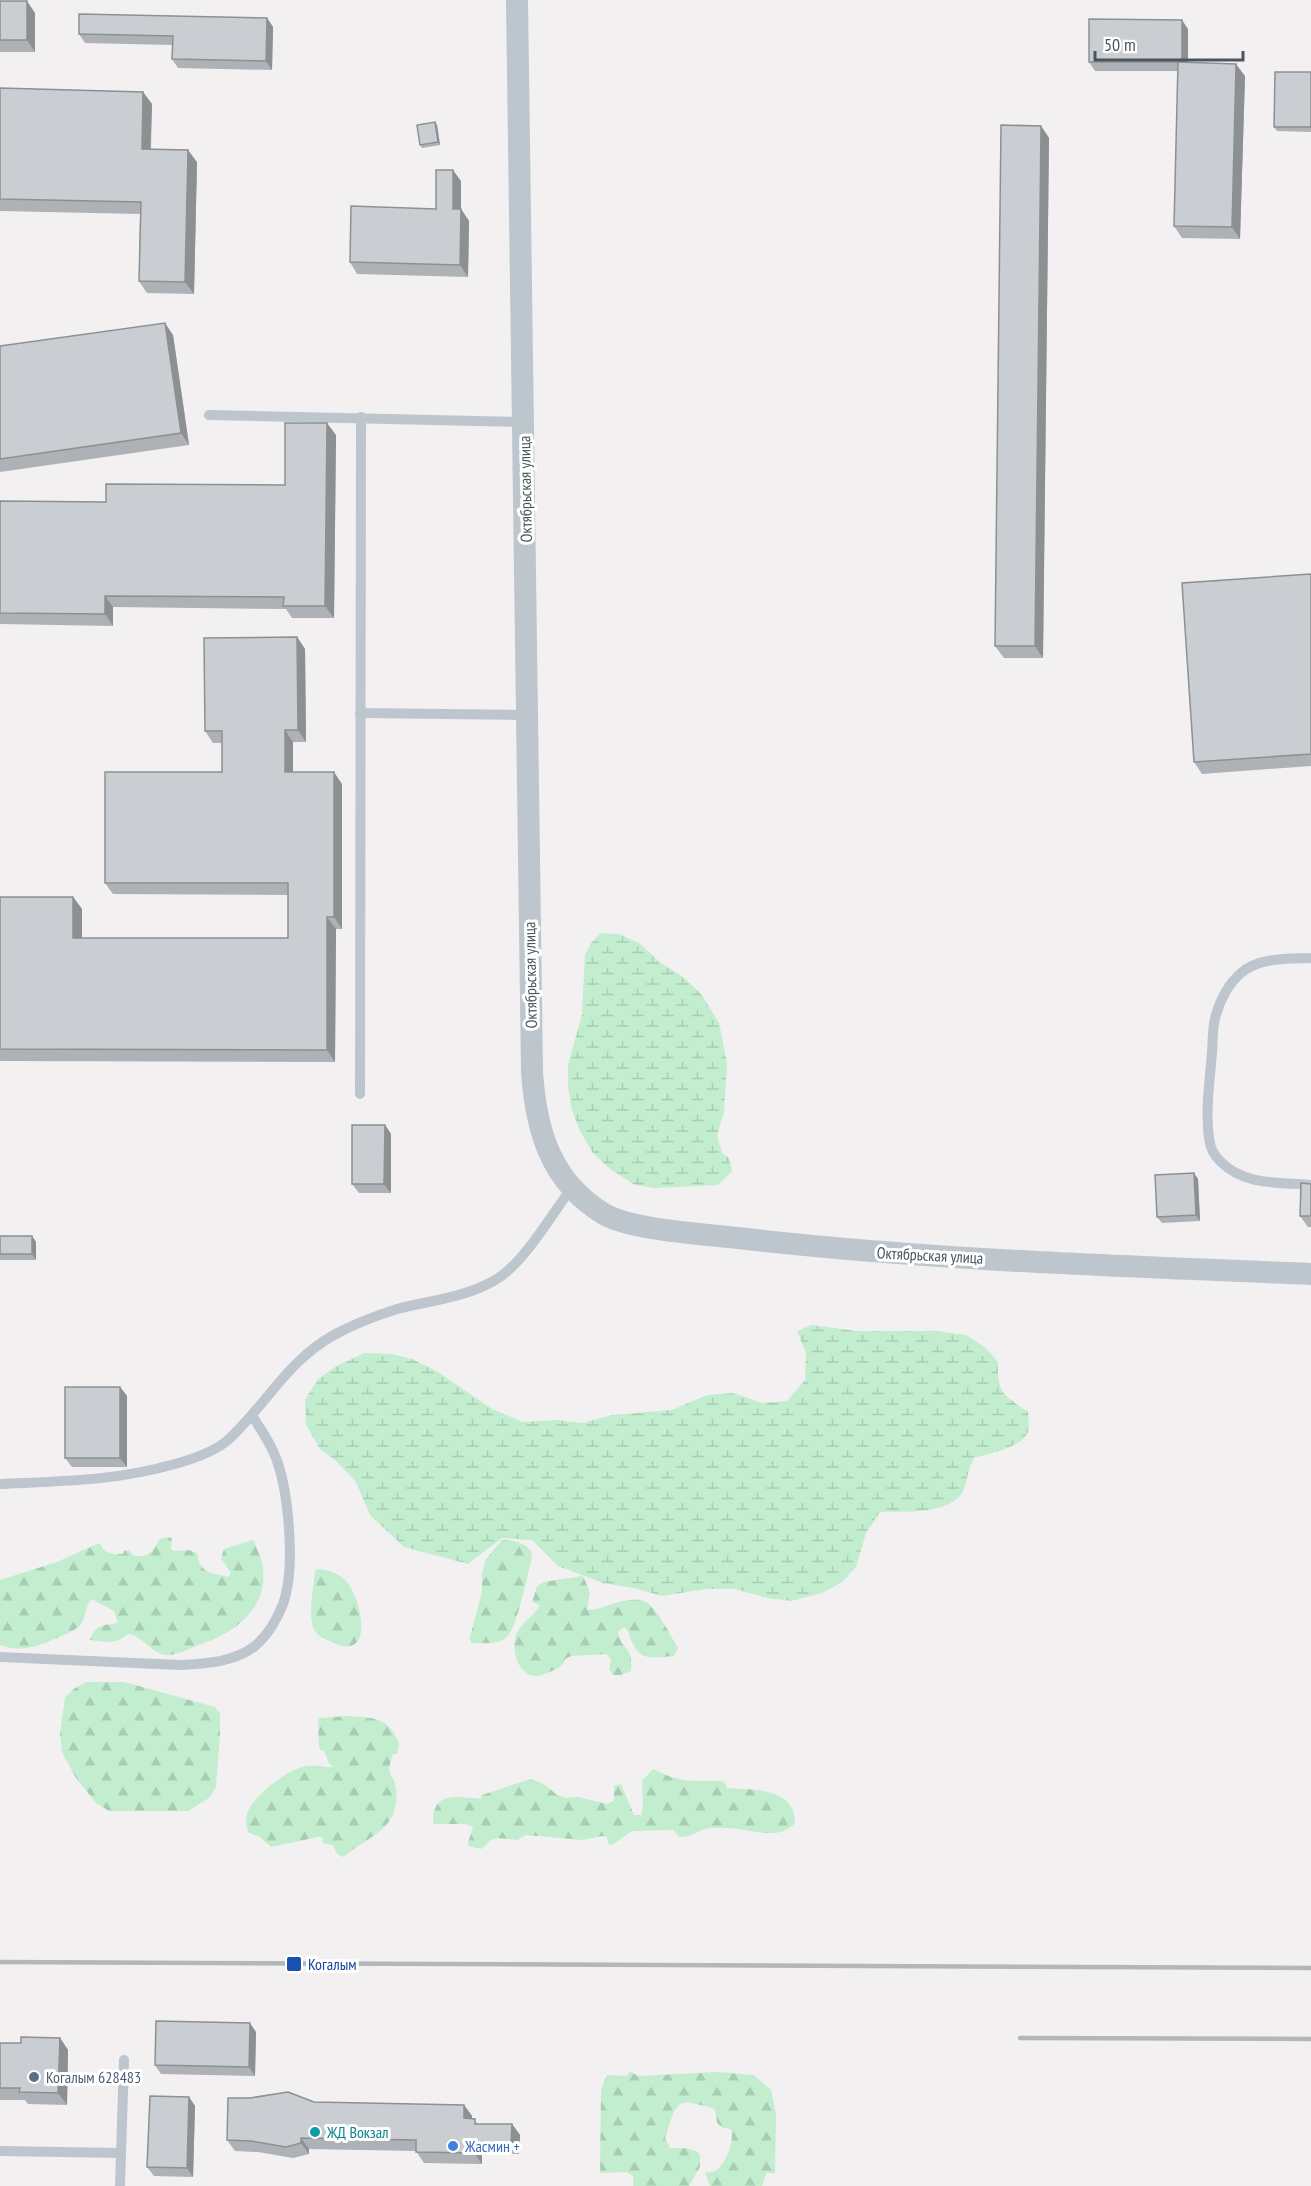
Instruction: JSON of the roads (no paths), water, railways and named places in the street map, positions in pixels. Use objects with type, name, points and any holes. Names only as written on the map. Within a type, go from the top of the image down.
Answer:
[{"type":"street","name":"Октябрьская улица","points":[[518,0],[532,1072],[534,1104],[541,1134],[553,1161],[571,1189],[607,1216],[627,1223],[896,1254],[1311,1274]]},
{"type":"lane","points":[[209,415],[524,422]]},
{"type":"lane","points":[[360,417],[360,1094]]},
{"type":"lane","points":[[360,713],[527,715]]},
{"type":"lane","points":[[1311,957],[1258,963],[1242,972],[1231,984],[1215,1017],[1208,1112],[1212,1152],[1239,1176],[1258,1181],[1311,1185]]},
{"type":"lane","points":[[0,1484],[87,1480],[149,1471],[208,1452],[227,1441],[252,1415],[291,1367],[309,1351],[333,1335],[364,1320],[473,1291],[501,1276],[523,1255],[571,1189]]},
{"type":"lane","points":[[0,1657],[180,1665],[205,1664],[229,1659],[254,1647],[271,1628],[283,1604],[289,1573],[289,1533],[283,1483],[273,1451],[252,1415]]},
{"type":"lane","points":[[120,2186],[124,2060]]},
{"type":"lane","points":[[0,2151],[121,2153]]},
{"type":"railway","points":[[0,1962],[1311,1968]]},
{"type":"railway","points":[[1020,2038],[1311,2039]]},
{"type":"place","name":"Когалым","points":[[294,1964]]},
{"type":"place","name":"Когалым 628483","points":[[34,2077]]},
{"type":"place","name":"ЖД Вокзал","points":[[315,2132]]},
{"type":"place","name":"Жасмин +","points":[[453,2146]]}]
